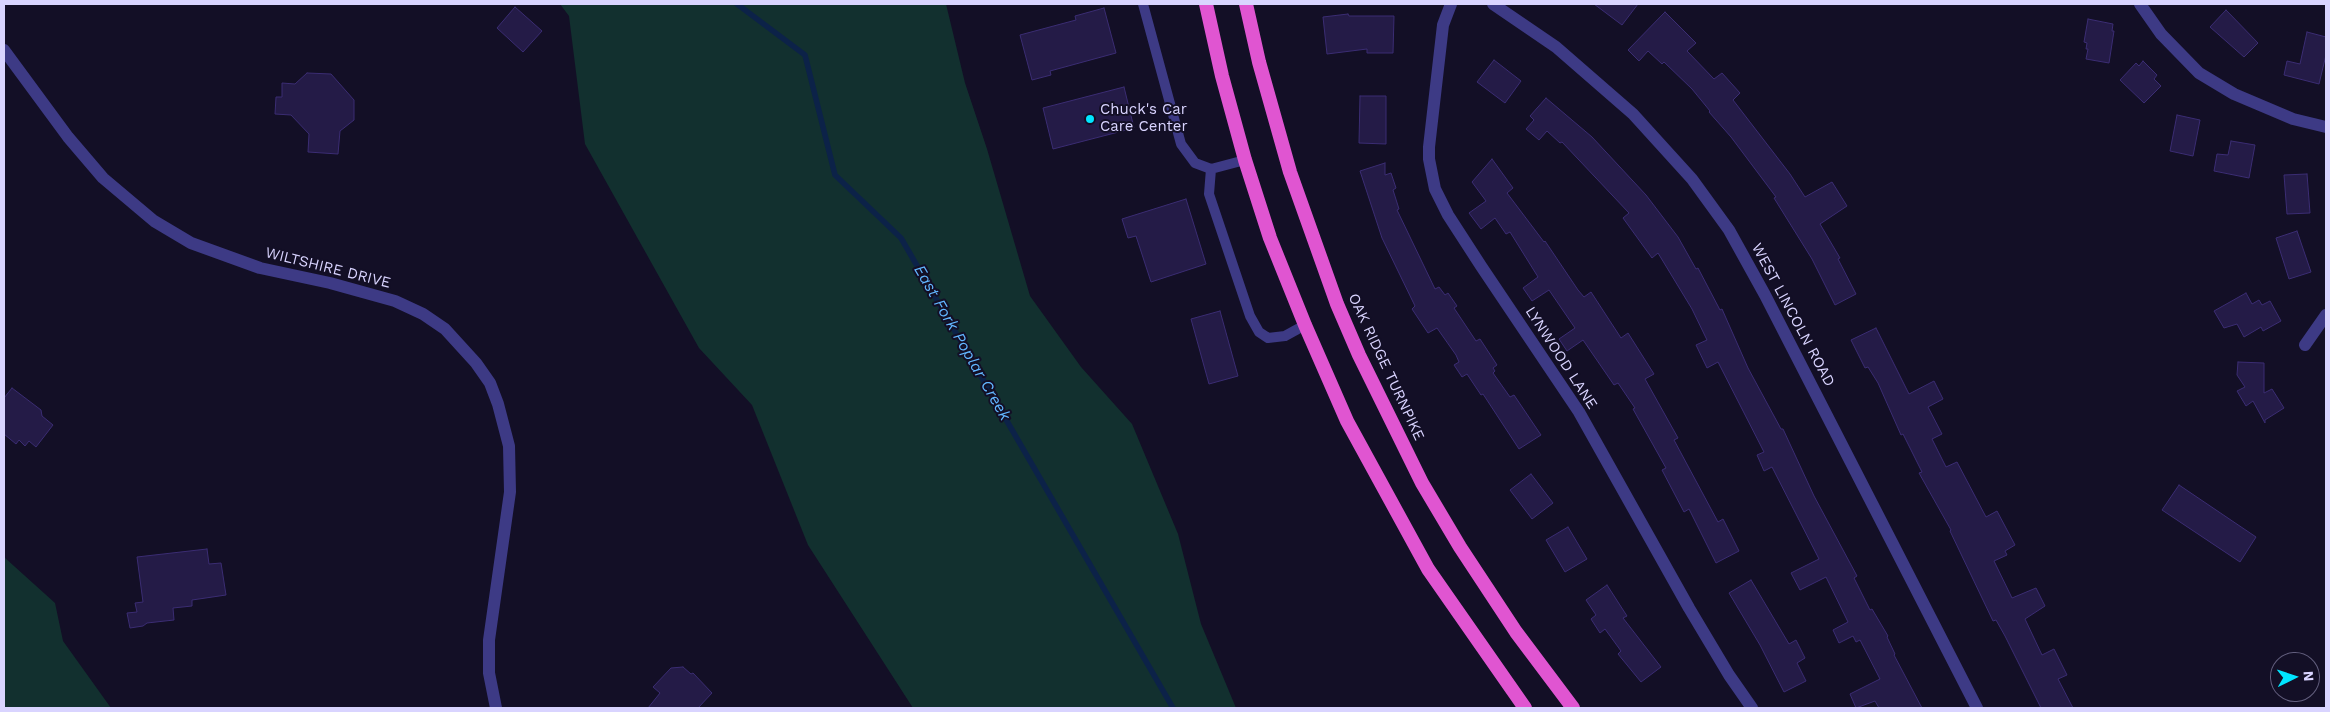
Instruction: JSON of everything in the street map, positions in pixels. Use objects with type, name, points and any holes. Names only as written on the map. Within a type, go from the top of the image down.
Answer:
[{"type":"highway","points":[[1206,4],[1222,76],[1245,160],[1270,238],[1304,325],[1347,422],[1428,569],[1525,708]]},
{"type":"highway","name":"OAK RIDGE TURNPIKE","points":[[1246,4],[1261,71],[1290,172],[1337,304],[1359,355],[1422,483],[1460,547],[1516,632],[1573,708]]},
{"type":"street","name":"LYNWOOD LANE","points":[[1451,4],[1443,25],[1428,147],[1436,189],[1448,215],[1470,250],[1579,412],[1689,608],[1729,675],[1752,708]]},
{"type":"street","name":"WEST LINCOLN ROAD","points":[[1493,4],[1556,47],[1633,114],[1692,179],[1729,230],[1765,295],[1977,708]]},
{"type":"street","points":[[2140,4],[2161,34],[2200,73],[2234,94],[2293,119],[2326,127]]},
{"type":"street","name":"WILTSHIRE DRIVE","points":[[4,50],[68,137],[103,178],[154,221],[191,243],[260,268],[330,283],[395,301],[423,314],[445,329],[476,363],[490,383],[498,404],[509,446],[510,492],[489,640],[489,672],[496,708]]},
{"type":"street","points":[[2306,344],[2326,315]]},
{"type":"lane","points":[[1143,4],[1181,144],[1195,164],[1211,169],[1245,160]]},
{"type":"lane","points":[[1211,169],[1209,194],[1250,316],[1259,332],[1268,338],[1285,336],[1304,325]]},
{"type":"green space","points":[[560,4],[946,4],[965,83],[987,149],[1030,296],[1081,367],[1132,424],[1178,534],[1201,624],[1236,708],[913,708],[808,545],[752,405],[699,348],[585,144],[569,16]]},
{"type":"green space","points":[[4,557],[55,603],[63,641],[111,708],[4,708]]},
{"type":"building","points":[[1594,4],[1638,4],[1622,25]]},
{"type":"building","points":[[515,7],[542,31],[523,52],[497,28]]},
{"type":"building","points":[[1104,8],[1116,53],[1050,71],[1051,75],[1032,80],[1020,35],[1076,20],[1075,16]]},
{"type":"building","points":[[2226,10],[2258,43],[2244,57],[2210,27]]},
{"type":"building","points":[[1665,12],[1696,43],[1687,51],[1714,79],[1722,73],[1740,93],[1733,100],[1790,174],[1805,197],[1832,182],[1847,206],[1820,224],[1840,258],[1838,259],[1856,294],[1835,305],[1812,259],[1774,198],[1776,197],[1710,111],[1692,89],[1664,62],[1662,64],[1648,51],[1639,61],[1628,50]]},
{"type":"building","points":[[1348,14],[1349,16],[1394,16],[1393,53],[1367,53],[1367,49],[1327,54],[1323,17]]},
{"type":"building","points":[[2088,19],[2113,24],[2112,31],[2114,31],[2109,63],[2086,59],[2088,49],[2086,49],[2087,43],[2084,42]]},
{"type":"building","points":[[2307,32],[2326,37],[2326,55],[2319,84],[2284,75],[2287,61],[2300,64]]},
{"type":"building","points":[[1494,60],[1521,81],[1505,103],[1477,82]]},
{"type":"building","points":[[2143,61],[2157,75],[2154,79],[2161,86],[2144,103],[2120,80],[2136,63],[2139,66]]},
{"type":"building","points":[[307,73],[331,74],[354,100],[354,120],[340,131],[338,154],[308,152],[309,134],[291,115],[275,114],[276,97],[282,97],[282,83],[295,84]]},
{"type":"building","points":[[1124,87],[1134,128],[1053,149],[1043,108]]},
{"type":"building","points":[[1360,96],[1386,96],[1386,144],[1359,143]]},
{"type":"building","points":[[1546,98],[1592,137],[1646,195],[1678,237],[1696,269],[1698,268],[1720,310],[1722,309],[1748,368],[1781,429],[1783,429],[1814,496],[1857,576],[1854,578],[1870,610],[1872,609],[1888,636],[1894,655],[1922,708],[1879,708],[1875,701],[1856,708],[1850,694],[1880,679],[1860,640],[1856,642],[1853,636],[1839,643],[1833,630],[1848,622],[1826,577],[1800,590],[1791,573],[1819,559],[1772,467],[1764,471],[1757,455],[1764,452],[1718,362],[1707,368],[1696,345],[1707,340],[1692,309],[1658,253],[1652,258],[1623,218],[1629,213],[1562,142],[1560,143],[1547,131],[1539,140],[1526,129],[1534,120],[1530,116]]},
{"type":"building","points":[[2177,115],[2200,120],[2193,156],[2170,151]]},
{"type":"building","points":[[2231,141],[2255,145],[2249,178],[2214,171],[2217,154],[2228,155]]},
{"type":"building","points":[[1492,159],[1513,188],[1507,193],[1545,241],[1578,290],[1584,297],[1591,292],[1621,338],[1628,333],[1654,374],[1645,379],[1678,438],[1674,440],[1718,522],[1723,519],[1739,551],[1716,563],[1689,509],[1684,512],[1662,470],[1666,468],[1633,409],[1635,408],[1618,383],[1614,385],[1583,340],[1567,351],[1559,339],[1575,328],[1549,290],[1532,301],[1523,288],[1538,277],[1510,232],[1506,234],[1495,218],[1481,229],[1469,213],[1486,201],[1472,182]]},
{"type":"building","points":[[1385,163],[1385,175],[1391,173],[1396,188],[1393,190],[1399,209],[1397,210],[1435,289],[1439,287],[1445,295],[1448,293],[1457,306],[1454,308],[1476,341],[1480,339],[1497,365],[1493,368],[1495,371],[1493,373],[1510,397],[1514,395],[1541,435],[1519,449],[1483,394],[1481,395],[1467,374],[1462,377],[1454,365],[1459,362],[1456,355],[1437,328],[1428,333],[1412,309],[1415,306],[1382,238],[1360,171]]},
{"type":"building","points":[[2307,174],[2310,213],[2287,214],[2284,175]]},
{"type":"building","points":[[1186,199],[1206,264],[1151,282],[1136,236],[1128,238],[1122,219]]},
{"type":"building","points":[[2297,231],[2311,272],[2289,279],[2276,238]]},
{"type":"building","points":[[2246,293],[2252,304],[2259,300],[2262,305],[2270,301],[2281,321],[2263,331],[2261,327],[2244,337],[2237,324],[2224,328],[2214,311]]},
{"type":"building","points":[[1220,311],[1238,376],[1209,384],[1191,319]]},
{"type":"building","points":[[1876,328],[1909,394],[1934,381],[1943,399],[1928,407],[1942,434],[1932,439],[1946,467],[1957,462],[1986,517],[1997,511],[2015,545],[2005,551],[2007,555],[1994,561],[2012,598],[2036,588],[2045,606],[2025,619],[2042,655],[2054,649],[2067,675],[2058,679],[2073,708],[2041,708],[2005,636],[1996,620],[1993,621],[1951,530],[1919,473],[1922,472],[1903,434],[1901,435],[1878,383],[1868,367],[1865,368],[1851,340]]},
{"type":"building","points":[[2238,362],[2264,363],[2264,393],[2272,389],[2284,408],[2265,420],[2265,423],[2253,401],[2246,406],[2237,391],[2245,387],[2237,375]]},
{"type":"building","points":[[12,388],[41,410],[42,416],[53,425],[36,447],[29,441],[25,446],[19,440],[16,444],[4,434],[4,398]]},
{"type":"building","points":[[1531,474],[1553,503],[1532,519],[1510,490]]},
{"type":"building","points":[[2179,485],[2256,537],[2240,562],[2162,510]]},
{"type":"building","points":[[1568,527],[1587,559],[1565,572],[1546,540]]},
{"type":"building","points":[[207,549],[209,564],[221,563],[226,595],[192,600],[192,606],[173,608],[174,620],[147,623],[143,626],[130,628],[127,613],[137,612],[135,603],[143,602],[137,557]]},
{"type":"building","points":[[1751,580],[1789,644],[1796,640],[1805,658],[1797,663],[1806,681],[1784,692],[1760,645],[1729,593]]},
{"type":"building","points":[[1607,585],[1627,616],[1623,618],[1661,667],[1641,682],[1618,654],[1621,651],[1605,629],[1600,633],[1591,619],[1596,615],[1586,600]]},
{"type":"building","points":[[683,667],[691,674],[693,673],[712,693],[698,708],[648,708],[660,693],[653,687],[671,668]]},
{"type":"waterway","name":"East Fork Poplar Creek","points":[[737,4],[805,55],[835,175],[901,238],[1173,708]]},
{"type":"place","name":"Chuck's Car Care Center","points":[[1090,119]]}]
